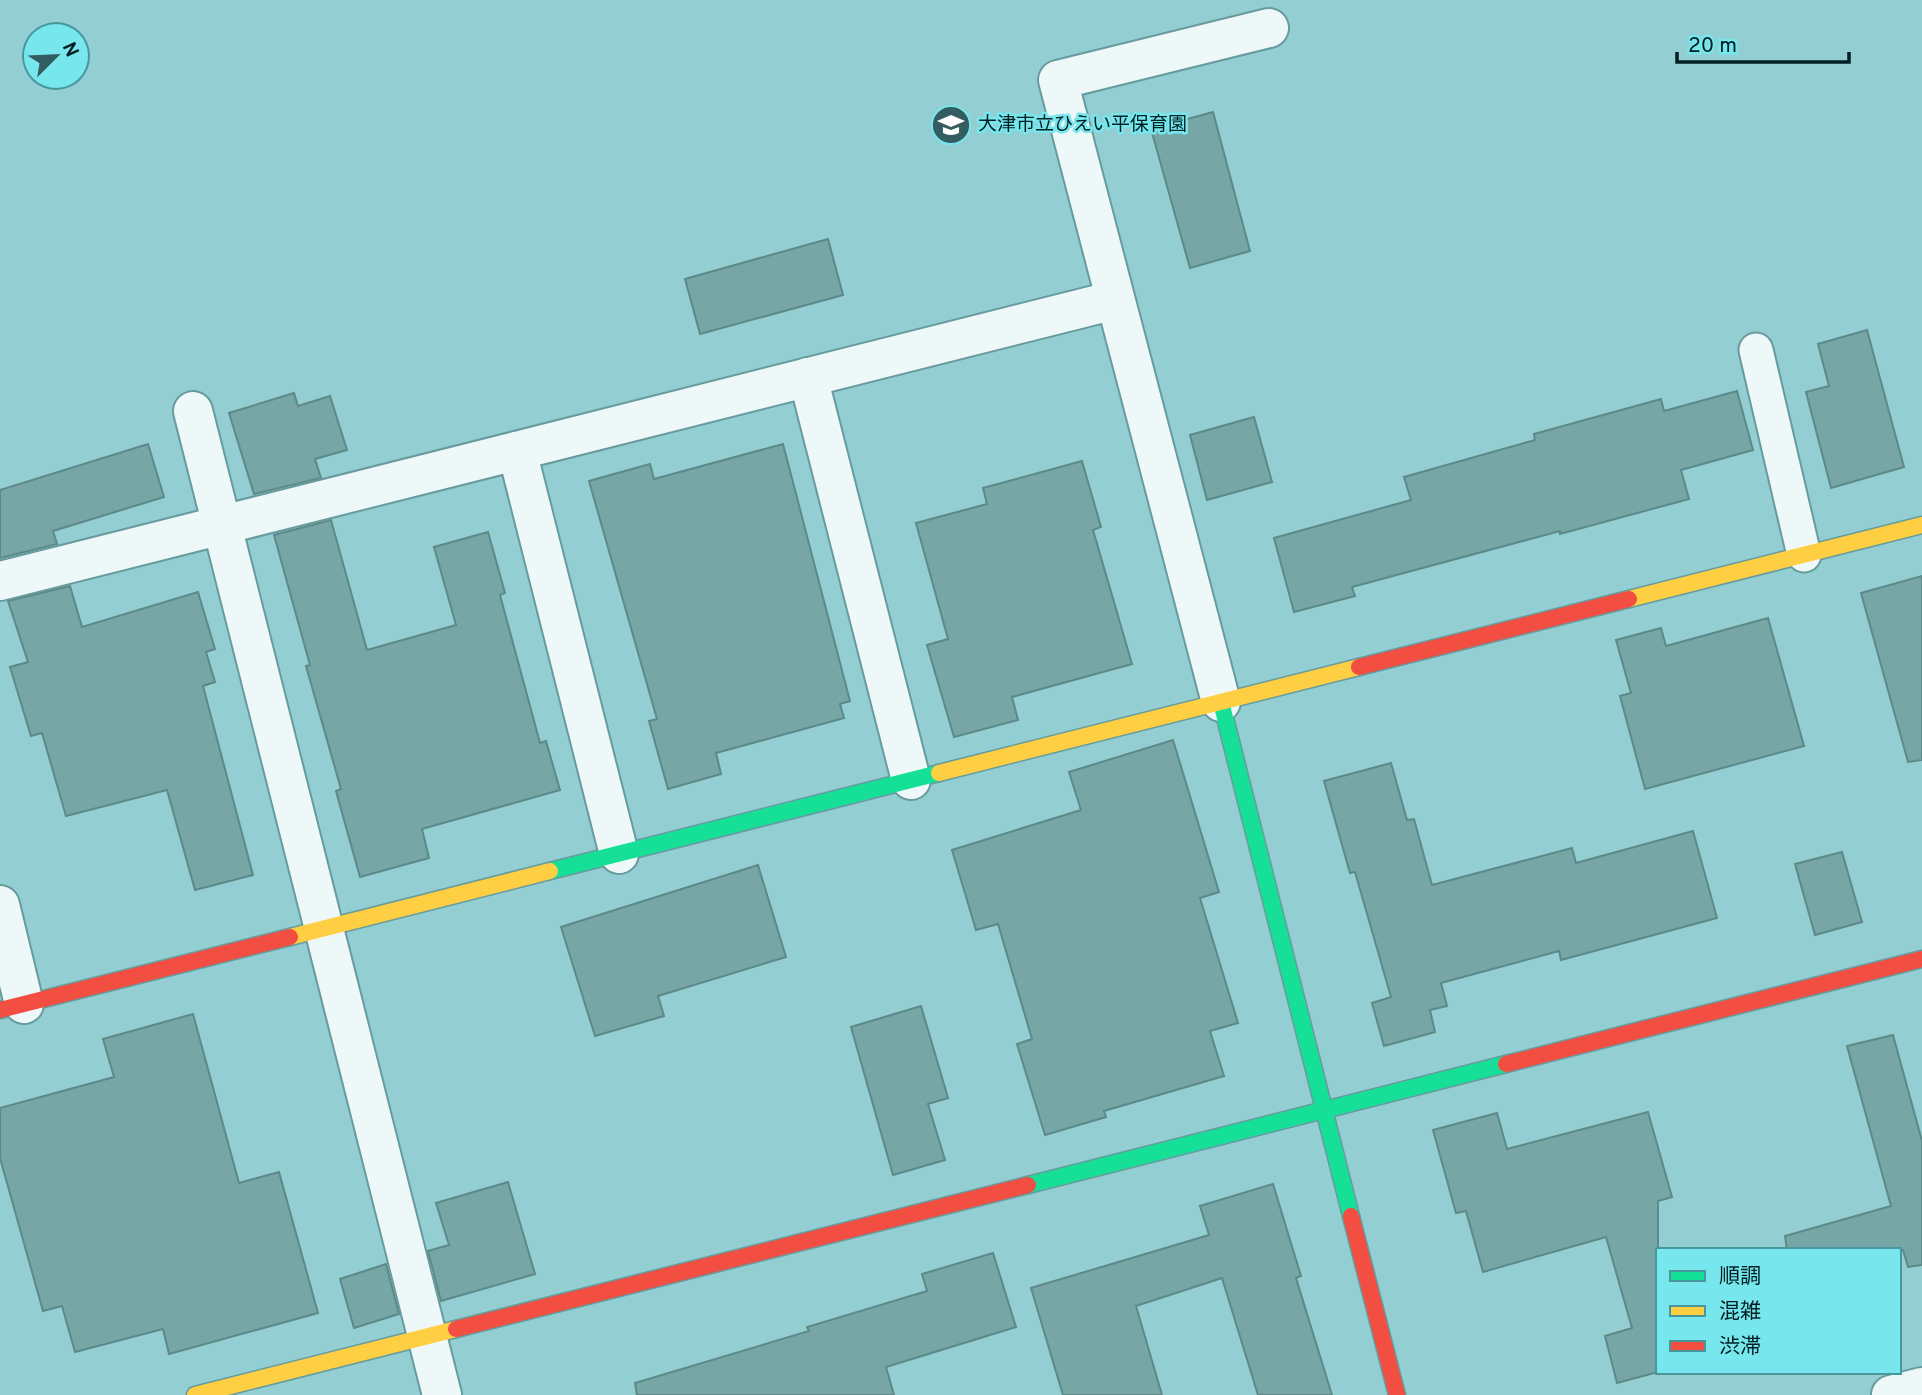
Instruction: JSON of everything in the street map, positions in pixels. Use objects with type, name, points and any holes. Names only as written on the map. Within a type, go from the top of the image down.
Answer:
[{"type":"street","points":[[1269,28],[1058,80],[1221,702],[1396,1395]]},
{"type":"street","points":[[0,581],[1115,300]]},
{"type":"street","points":[[808,377],[911,780]]},
{"type":"street","points":[[193,411],[442,1395]]},
{"type":"street","points":[[517,451],[619,854]]},
{"type":"street","points":[[0,905],[12,1007],[1922,525]]},
{"type":"street","points":[[195,1395],[1922,959]]},
{"type":"street","points":[[1891,1395],[1922,1387]]},
{"type":"lane","points":[[1756,350],[1804,555]]},
{"type":"building","points":[[1213,112],[1250,251],[1190,268],[1151,129]]},
{"type":"building","points":[[828,239],[843,295],[700,334],[685,279]]},
{"type":"building","points":[[1867,330],[1904,467],[1831,488],[1806,392],[1829,386],[1818,344]]},
{"type":"building","points":[[1737,391],[1753,450],[1681,470],[1689,499],[1352,587],[1355,596],[1294,612],[1274,538],[1411,500],[1404,477],[1535,440],[1534,434],[1661,399],[1664,411]]},
{"type":"building","points":[[294,393],[298,406],[330,396],[347,450],[315,459],[321,478],[254,494],[229,413]]},
{"type":"building","points":[[1254,417],[1272,482],[1207,500],[1190,435]]},
{"type":"building","points":[[148,444],[164,497],[53,531],[57,544],[0,558],[0,490]]},
{"type":"building","points":[[783,444],[850,701],[840,704],[844,718],[716,753],[721,774],[668,789],[649,721],[657,719],[589,481],[650,464],[654,479]]},
{"type":"building","points":[[1082,461],[1101,527],[1093,530],[1132,664],[1012,697],[1018,720],[954,737],[927,645],[948,639],[916,523],[987,504],[983,488]]},
{"type":"building","points":[[331,520],[367,650],[456,625],[434,547],[488,532],[505,593],[500,595],[540,743],[546,741],[560,790],[422,829],[429,858],[360,877],[336,791],[341,789],[306,666],[310,665],[274,535]]},
{"type":"building","points":[[1922,576],[1922,760],[1908,762],[1861,593]]},
{"type":"building","points":[[70,586],[82,627],[198,592],[215,649],[206,652],[215,682],[203,686],[253,875],[195,890],[167,790],[66,816],[42,733],[31,736],[10,667],[28,662],[8,601]]},
{"type":"building","points":[[1768,618],[1804,746],[1645,789],[1620,696],[1631,693],[1616,640],[1661,628],[1666,646]]},
{"type":"building","points":[[1173,740],[1219,892],[1200,898],[1238,1023],[1210,1031],[1224,1076],[1104,1111],[1106,1117],[1045,1135],[1017,1044],[1032,1039],[998,924],[976,930],[952,850],[1081,810],[1069,772]]},
{"type":"building","points":[[1391,763],[1407,820],[1414,819],[1432,885],[1572,848],[1576,863],[1693,831],[1717,918],[1561,960],[1559,951],[1441,983],[1447,1006],[1430,1010],[1435,1032],[1384,1046],[1372,1003],[1391,997],[1355,872],[1350,873],[1324,781]]},
{"type":"building","points":[[1842,852],[1862,922],[1815,935],[1795,864]]},
{"type":"building","points":[[758,865],[786,957],[658,996],[664,1016],[595,1036],[561,927]]},
{"type":"building","points":[[921,1006],[948,1098],[928,1104],[945,1160],[893,1175],[851,1027]]},
{"type":"building","points":[[193,1014],[239,1183],[279,1172],[318,1313],[169,1354],[163,1329],[75,1352],[62,1306],[43,1311],[0,1158],[0,1108],[114,1077],[103,1039]]},
{"type":"building","points":[[1893,1035],[1922,1141],[1922,1265],[1908,1267],[1901,1248],[1787,1248],[1785,1236],[1891,1206],[1847,1046]]},
{"type":"building","points":[[1648,1112],[1672,1197],[1658,1201],[1656,1373],[1617,1383],[1605,1336],[1632,1328],[1606,1237],[1483,1272],[1466,1211],[1456,1213],[1433,1130],[1497,1113],[1507,1149]]},
{"type":"building","points":[[508,1182],[535,1274],[441,1301],[428,1251],[449,1245],[436,1203]]},
{"type":"building","points":[[1273,1184],[1301,1276],[1296,1278],[1332,1395],[1258,1395],[1222,1278],[1136,1306],[1162,1395],[1063,1395],[1031,1288],[1209,1235],[1200,1206]]},
{"type":"building","points":[[993,1253],[1016,1327],[886,1367],[894,1395],[637,1395],[635,1383],[809,1331],[807,1327],[927,1291],[922,1274]]},
{"type":"building","points":[[386,1264],[399,1314],[354,1328],[340,1279]]},
{"type":"traffic: fast","points":[[1221,702],[1351,1216]]},
{"type":"traffic: fast","points":[[550,871],[939,773]]},
{"type":"traffic: fast","points":[[1028,1185],[1506,1064]]},
{"type":"traffic: slow","points":[[1629,599],[1922,525]]},
{"type":"traffic: slow","points":[[939,773],[1359,667]]},
{"type":"traffic: slow","points":[[290,937],[550,871]]},
{"type":"traffic: slow","points":[[195,1395],[456,1329]]},
{"type":"traffic: jam","points":[[1359,667],[1629,599]]},
{"type":"traffic: jam","points":[[0,1010],[290,937]]},
{"type":"traffic: jam","points":[[1506,1064],[1922,959]]},
{"type":"traffic: jam","points":[[456,1329],[1028,1185]]},
{"type":"traffic: jam","points":[[1351,1216],[1397,1395]]},
{"type":"place","name":"大津市立ひえい平保育園","points":[[951,125]]}]
